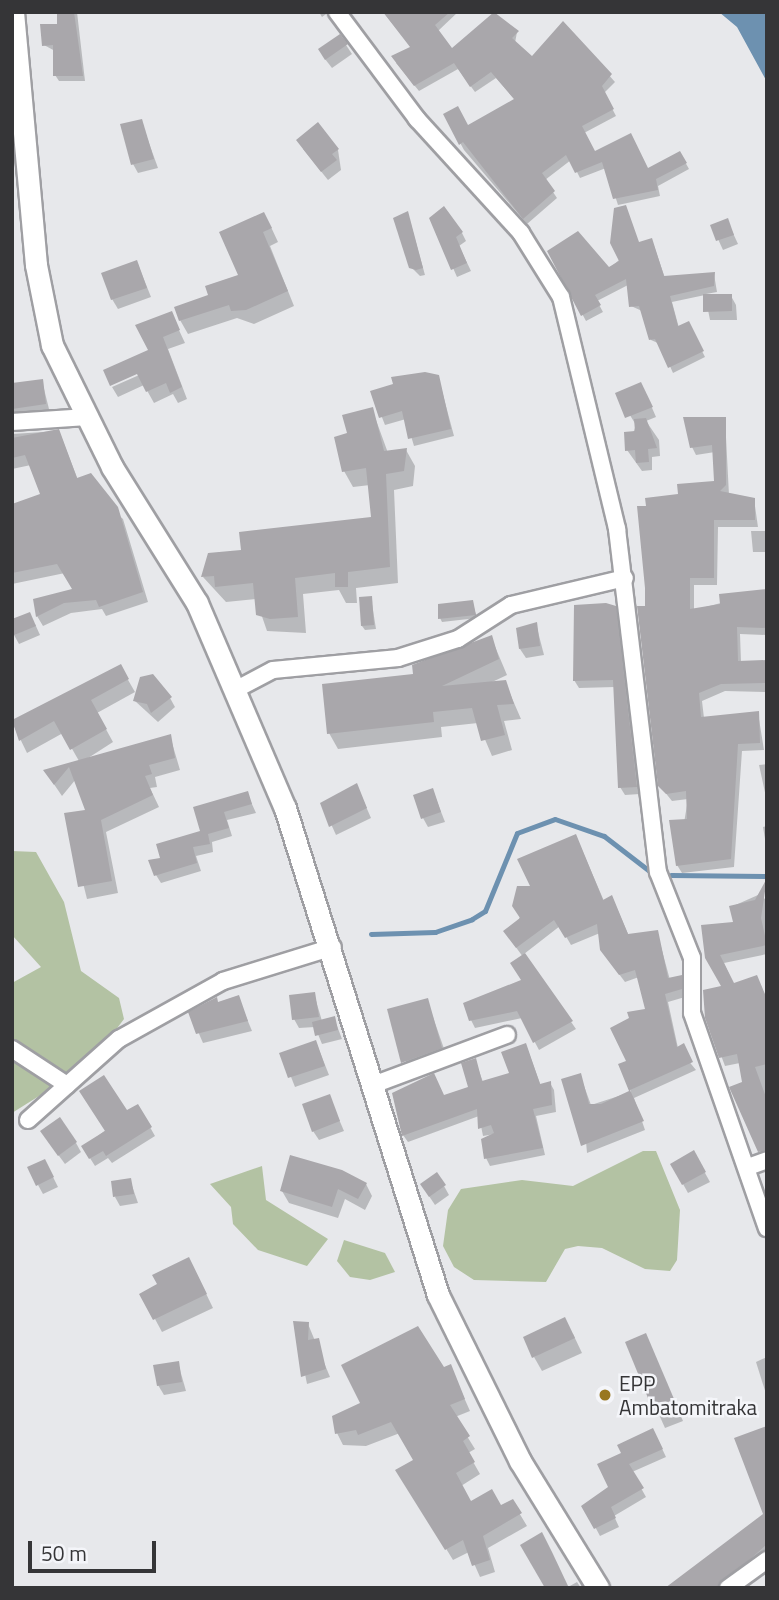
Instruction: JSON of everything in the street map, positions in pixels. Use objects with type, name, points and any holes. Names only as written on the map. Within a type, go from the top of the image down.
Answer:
[{"type":"main road","points":[[13,12],[36,265],[52,345],[87,417],[197,603],[289,819],[333,947],[438,1295],[520,1461],[598,1588]]},
{"type":"street","points":[[337,12],[417,119],[521,233],[561,296],[596,426],[625,578],[658,872],[692,958],[692,1013],[748,1167],[767,1228]]},
{"type":"street","points":[[12,422],[87,417]]},
{"type":"street","points":[[234,690],[273,670],[398,659],[458,639],[511,605],[625,578]]},
{"type":"street","points":[[27,1120],[119,1039],[223,981],[333,947]]},
{"type":"street","points":[[373,1085],[507,1035]]},
{"type":"street","points":[[12,1049],[67,1085]]},
{"type":"street","points":[[748,1167],[767,1160]]},
{"type":"street","points":[[728,1588],[767,1560]]},
{"type":"green space","points":[[12,851],[36,852],[64,902],[81,971],[119,998],[124,1019],[90,1064],[12,1113],[12,983],[41,967],[12,935]]},
{"type":"green space","points":[[643,1151],[656,1151],[680,1210],[677,1260],[670,1271],[645,1269],[602,1248],[578,1246],[565,1249],[546,1282],[474,1280],[454,1267],[443,1246],[448,1210],[461,1189],[522,1180],[573,1186]]},
{"type":"green space","points":[[262,1166],[266,1200],[328,1239],[307,1266],[258,1250],[233,1224],[231,1207],[210,1184]]},
{"type":"green space","points":[[344,1240],[385,1253],[395,1272],[370,1280],[350,1277],[337,1261]]},
{"type":"water","points":[[719,12],[767,12],[767,82],[737,27]]},
{"type":"building","points":[[57,12],[74,12],[83,76],[53,76],[53,45],[42,46],[40,24],[57,24]]},
{"type":"building","points":[[383,12],[450,12],[435,25],[452,48],[494,12],[519,31],[512,38],[532,56],[563,21],[612,74],[602,86],[614,109],[582,126],[595,151],[631,133],[648,168],[680,151],[687,163],[656,179],[658,190],[613,199],[602,162],[575,173],[566,155],[542,173],[555,191],[523,219],[463,142],[459,145],[443,114],[458,106],[468,125],[514,99],[491,72],[470,87],[454,63],[414,86],[391,56],[410,47]]},
{"type":"building","points":[[340,34],[348,44],[325,60],[318,49]]},
{"type":"building","points":[[142,119],[154,159],[131,165],[120,124]]},
{"type":"building","points":[[318,122],[339,149],[332,154],[337,160],[321,172],[296,140]]},
{"type":"building","points":[[626,205],[639,242],[652,238],[664,276],[715,272],[714,286],[670,296],[678,326],[689,321],[704,351],[668,368],[655,339],[649,340],[639,306],[629,307],[626,279],[595,295],[601,305],[581,316],[547,251],[578,231],[609,267],[619,261],[610,243],[614,208]]},
{"type":"building","points":[[444,206],[463,232],[456,237],[467,263],[451,270],[429,218]]},
{"type":"building","points":[[408,211],[423,268],[416,270],[409,268],[393,218]]},
{"type":"building","points":[[264,212],[272,228],[263,232],[288,291],[246,310],[231,311],[229,305],[179,321],[174,307],[208,295],[205,286],[238,275],[219,232]]},
{"type":"building","points":[[728,218],[734,235],[716,241],[710,225]]},
{"type":"building","points":[[137,260],[147,288],[111,300],[101,273]]},
{"type":"building","points":[[703,294],[732,294],[732,311],[703,312]]},
{"type":"building","points":[[172,311],[180,330],[163,337],[182,387],[170,393],[166,383],[146,392],[137,374],[110,386],[103,370],[148,350],[135,325]]},
{"type":"building","points":[[425,372],[439,375],[451,429],[408,439],[402,411],[379,418],[370,391],[393,384],[391,377]]},
{"type":"building","points":[[43,379],[46,404],[12,409],[12,383]]},
{"type":"building","points":[[641,382],[653,407],[625,418],[615,393]]},
{"type":"building","points":[[373,407],[384,451],[407,448],[404,471],[386,474],[390,567],[348,572],[348,587],[335,587],[335,573],[295,578],[298,617],[270,619],[256,615],[253,583],[215,587],[214,576],[201,577],[208,553],[241,550],[239,532],[371,517],[366,468],[342,472],[334,437],[347,433],[342,415]]},
{"type":"building","points":[[683,417],[726,417],[726,485],[720,491],[755,498],[755,520],[714,520],[714,578],[690,578],[690,609],[720,604],[719,594],[767,589],[767,628],[737,627],[738,661],[767,660],[767,683],[721,684],[699,693],[701,717],[759,711],[760,743],[738,744],[731,859],[676,866],[669,820],[687,819],[686,791],[666,794],[658,786],[637,606],[645,606],[645,588],[637,506],[646,506],[645,498],[678,494],[677,484],[714,481],[712,445],[690,448]]},
{"type":"building","points":[[646,418],[657,448],[648,449],[649,462],[636,463],[635,450],[625,451],[624,432],[635,431],[634,419]]},
{"type":"building","points":[[59,429],[77,478],[91,473],[118,507],[143,592],[99,607],[96,600],[64,603],[36,617],[33,599],[72,589],[57,564],[12,573],[12,504],[40,494],[25,455],[12,458],[12,438]]},
{"type":"building","points":[[372,596],[374,625],[361,626],[359,597]]},
{"type":"building","points":[[473,600],[476,615],[438,619],[438,604]]},
{"type":"building","points":[[606,603],[616,606],[637,787],[618,788],[613,680],[573,681],[574,605]]},
{"type":"building","points":[[30,612],[36,626],[12,636],[12,619]]},
{"type":"building","points":[[537,622],[540,646],[519,649],[516,628]]},
{"type":"building","points":[[492,635],[499,659],[442,686],[506,680],[514,704],[497,705],[505,735],[481,741],[472,708],[433,712],[434,722],[327,734],[322,684],[413,674],[412,665]]},
{"type":"building","points":[[121,664],[129,679],[91,700],[107,729],[70,750],[54,721],[19,741],[12,720]]},
{"type":"building","points":[[153,674],[172,697],[151,713],[147,704],[133,701],[140,677]]},
{"type":"building","points":[[171,734],[175,758],[149,765],[152,774],[145,776],[153,795],[101,820],[112,881],[78,887],[64,813],[85,810],[69,767],[54,785],[43,770]]},
{"type":"building","points":[[357,783],[367,808],[329,827],[320,803]]},
{"type":"building","points":[[433,788],[441,812],[421,819],[413,795]]},
{"type":"building","points":[[248,791],[252,804],[224,812],[229,828],[208,834],[210,844],[193,847],[197,863],[154,876],[148,860],[160,858],[156,844],[200,831],[193,807]]},
{"type":"building","points":[[576,834],[603,900],[612,895],[628,934],[658,930],[668,978],[682,975],[682,989],[665,994],[677,1047],[684,1043],[693,1062],[630,1090],[644,1121],[581,1146],[561,1079],[581,1073],[589,1104],[601,1104],[629,1091],[618,1064],[626,1061],[610,1028],[629,1018],[627,1012],[645,1009],[635,970],[619,975],[600,950],[597,924],[565,938],[554,920],[516,948],[503,931],[520,918],[512,906],[517,886],[530,886],[517,859]]},
{"type":"building","points":[[767,878],[761,918],[767,945],[720,955],[734,983],[757,975],[767,999],[767,1064],[755,1067],[767,1100],[767,1150],[758,1152],[729,1087],[742,1082],[737,1054],[719,1058],[705,1018],[703,990],[721,986],[705,958],[701,925],[733,922],[729,906],[755,900]]},
{"type":"building","points":[[525,953],[573,1021],[533,1043],[517,1011],[469,1021],[463,1003],[521,980],[510,963]]},
{"type":"building","points":[[315,992],[319,1017],[292,1020],[289,995]]},
{"type":"building","points":[[239,995],[248,1021],[196,1034],[188,1012],[217,997],[218,1002]]},
{"type":"building","points":[[428,998],[442,1048],[401,1063],[387,1009]]},
{"type":"building","points":[[335,1016],[338,1030],[315,1036],[312,1022]]},
{"type":"building","points":[[316,1040],[325,1066],[288,1078],[279,1053]]},
{"type":"building","points":[[526,1043],[540,1084],[551,1081],[552,1105],[533,1109],[543,1148],[484,1159],[481,1139],[494,1133],[491,1125],[478,1129],[477,1109],[402,1136],[392,1093],[434,1073],[444,1095],[468,1087],[461,1063],[476,1058],[482,1081],[509,1073],[501,1052]]},
{"type":"building","points":[[104,1075],[127,1110],[138,1104],[152,1127],[106,1156],[103,1151],[89,1159],[81,1146],[105,1131],[79,1091]]},
{"type":"building","points":[[330,1094],[340,1121],[312,1132],[302,1104]]},
{"type":"building","points":[[60,1117],[77,1142],[58,1156],[40,1131]]},
{"type":"building","points":[[694,1150],[706,1172],[682,1185],[670,1164]]},
{"type":"building","points":[[290,1155],[342,1170],[367,1183],[358,1199],[338,1189],[332,1207],[280,1191]]},
{"type":"building","points":[[45,1159],[54,1177],[36,1186],[27,1167]]},
{"type":"building","points":[[437,1172],[446,1185],[429,1197],[420,1184]]},
{"type":"building","points":[[131,1178],[134,1194],[113,1197],[111,1181]]},
{"type":"building","points":[[189,1257],[207,1294],[153,1320],[139,1294],[157,1284],[152,1275]]},
{"type":"building","points":[[565,1317],[575,1338],[532,1358],[523,1337]]},
{"type":"building","points":[[293,1321],[309,1322],[308,1340],[319,1338],[326,1369],[301,1377]]},
{"type":"building","points":[[418,1326],[444,1367],[451,1364],[465,1399],[450,1405],[470,1436],[463,1441],[475,1462],[456,1473],[471,1501],[492,1489],[501,1505],[513,1499],[522,1513],[483,1536],[490,1560],[472,1566],[463,1540],[445,1550],[395,1470],[413,1460],[391,1422],[358,1435],[356,1430],[335,1434],[332,1416],[360,1403],[341,1365]]},
{"type":"building","points":[[646,1333],[677,1406],[655,1415],[625,1342]]},
{"type":"building","points":[[179,1361],[182,1382],[157,1386],[153,1365]]},
{"type":"building","points":[[767,1426],[767,1544],[718,1588],[665,1588],[763,1514],[734,1438]]},
{"type":"building","points":[[653,1428],[663,1449],[629,1464],[644,1488],[611,1507],[616,1518],[594,1529],[581,1506],[608,1487],[597,1464],[621,1453],[617,1445]]},
{"type":"building","points":[[542,1532],[569,1588],[545,1588],[520,1545]]},
{"type":"waterway","points":[[371,934],[435,932],[472,919],[485,911],[517,833],[555,819],[604,836],[652,873]]},
{"type":"waterway","points":[[671,875],[767,876]]},
{"type":"place","name":"EPP Ambatomitraka","points":[[605,1395]]}]
